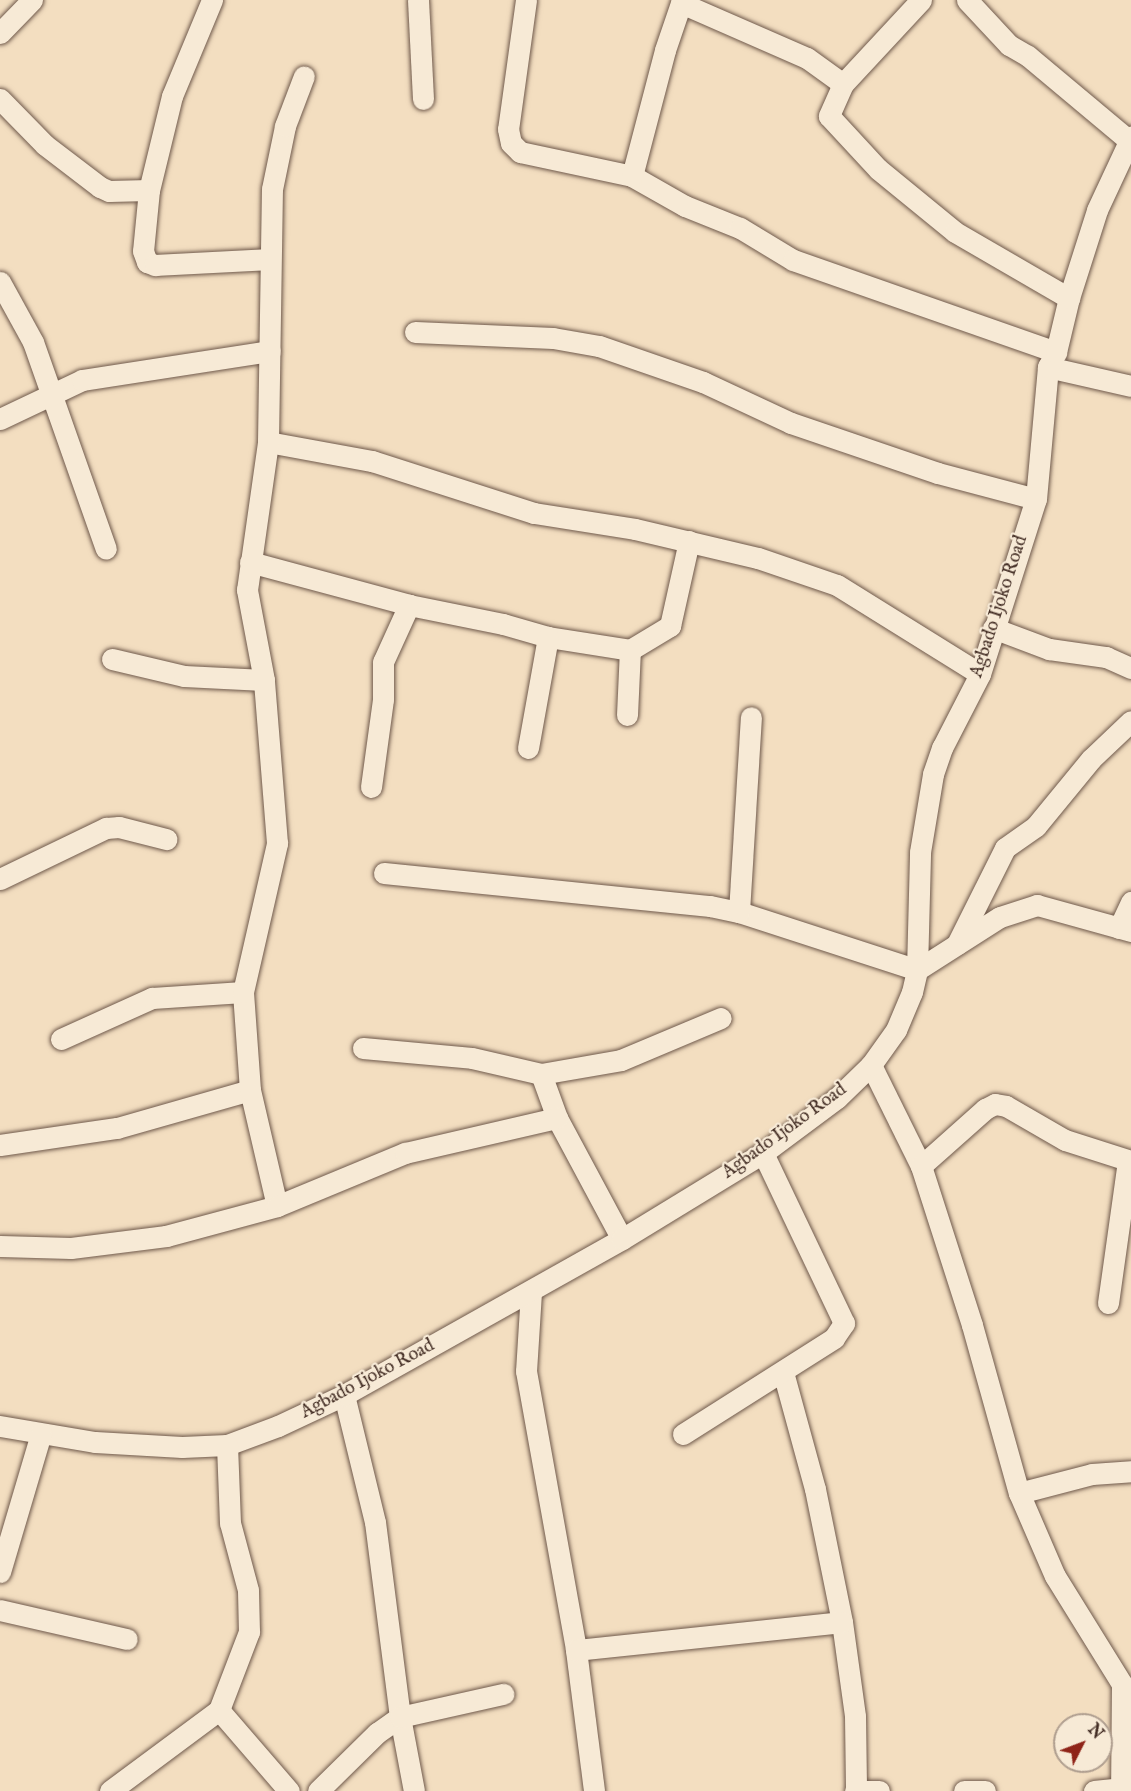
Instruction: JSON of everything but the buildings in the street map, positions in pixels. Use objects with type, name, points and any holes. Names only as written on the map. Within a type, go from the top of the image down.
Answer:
[{"type":"street","points":[[0,33],[32,0]]},
{"type":"street","points":[[212,0],[172,96],[149,190],[143,251],[147,262],[180,266],[270,259]]},
{"type":"street","points":[[418,0],[423,99]]},
{"type":"street","points":[[526,0],[508,129],[511,142],[520,152],[537,158],[632,176],[685,206],[740,228],[793,260],[1052,360],[1131,386]]},
{"type":"street","points":[[921,0],[843,84],[829,116],[878,169],[955,232],[1068,298]]},
{"type":"street","points":[[967,0],[1009,45],[1028,56],[1130,140]]},
{"type":"street","points":[[632,176],[681,1],[807,58],[843,84]]},
{"type":"street","points":[[277,1206],[250,1090],[243,992],[277,843],[264,680],[248,602],[250,562],[268,441],[270,259],[276,157],[304,76]]},
{"type":"street","points":[[0,99],[45,145],[100,187],[109,191],[149,190]]},
{"type":"street","name":"Agbado Ijoko Road","points":[[0,1426],[41,1434],[145,1447],[227,1445],[344,1395],[622,1239],[763,1153],[837,1098],[871,1065],[901,1021],[917,970],[920,852],[927,797],[942,748],[980,674],[1036,499],[1052,360],[1068,298],[1097,210],[1130,140]]},
{"type":"street","points":[[0,282],[33,342],[49,394],[106,549]]},
{"type":"street","points":[[415,332],[554,338],[599,346],[703,382],[791,423],[938,473],[1036,499]]},
{"type":"street","points":[[0,419],[82,380],[270,351]]},
{"type":"street","points":[[268,441],[372,461],[534,513],[689,541],[758,558],[837,585],[980,674]]},
{"type":"street","points":[[250,562],[409,605],[548,637],[630,650],[670,626],[689,541]]},
{"type":"street","points":[[371,787],[383,699],[383,662],[409,605]]},
{"type":"street","points":[[993,628],[1049,649],[1106,657],[1131,668]]},
{"type":"street","points":[[528,748],[548,637]]},
{"type":"street","points":[[627,715],[630,650]]},
{"type":"street","points":[[112,659],[184,676],[264,680]]},
{"type":"street","points":[[739,912],[751,717]]},
{"type":"street","points":[[957,945],[1005,848],[1036,826],[1091,759],[1131,721]]},
{"type":"street","points":[[0,879],[106,828],[119,827],[166,839]]},
{"type":"street","points":[[384,873],[739,912],[917,970],[1000,917],[1037,904],[1125,930],[1131,902]]},
{"type":"street","points":[[61,1039],[152,998],[243,992]]},
{"type":"street","points":[[363,1048],[472,1058],[541,1074],[621,1060],[721,1018]]},
{"type":"street","points":[[871,1065],[921,1166],[972,1325],[1019,1493],[1055,1576],[1126,1683],[1121,1789],[1094,1791]]},
{"type":"street","points":[[541,1074],[557,1118],[622,1239]]},
{"type":"street","points":[[0,1144],[117,1128],[250,1090]]},
{"type":"street","points":[[921,1166],[985,1109],[995,1104],[1006,1106],[1055,1136],[1129,1161],[1108,1303]]},
{"type":"street","points":[[0,1246],[71,1248],[166,1236],[277,1206],[405,1153],[557,1118]]},
{"type":"street","points":[[683,1434],[834,1338],[844,1323],[763,1153]]},
{"type":"street","points":[[531,1292],[526,1371],[576,1650],[594,1791]]},
{"type":"street","points":[[783,1372],[815,1489],[842,1622],[855,1716],[856,1791],[879,1791]]},
{"type":"street","points":[[344,1395],[382,1562],[400,1718],[414,1791]]},
{"type":"street","points":[[0,1572],[41,1434]]},
{"type":"street","points":[[110,1791],[219,1710],[249,1632],[252,1614],[230,1523],[227,1445]]},
{"type":"street","points":[[1019,1493],[1092,1474],[1131,1471]]},
{"type":"street","points":[[0,1610],[127,1639]]},
{"type":"street","points":[[576,1650],[842,1622]]},
{"type":"street","points":[[318,1791],[377,1733],[400,1718],[503,1694]]},
{"type":"street","points":[[219,1710],[289,1791]]},
{"type":"street","points":[[964,1791],[985,1791]]}]
